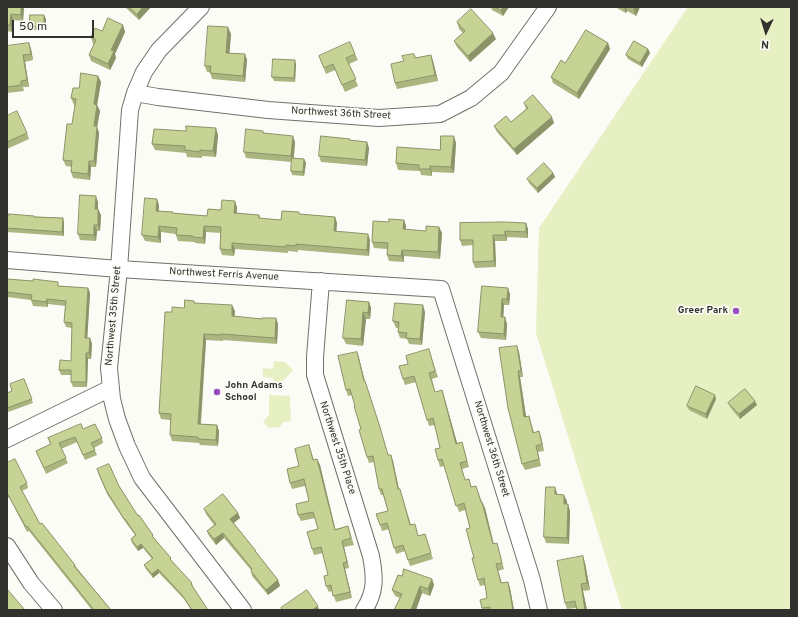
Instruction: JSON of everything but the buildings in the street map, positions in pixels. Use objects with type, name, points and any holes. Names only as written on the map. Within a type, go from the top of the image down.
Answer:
[{"type":"street","name":"Northwest 35th Street","points":[[201,7],[159,50],[144,72],[130,110],[119,269],[109,368],[112,399],[117,419],[127,446],[142,478],[243,610]]},
{"type":"street","name":"Northwest 36th Street","points":[[136,93],[268,110],[379,118],[440,114],[471,98],[501,73],[548,7]]},
{"type":"street","name":"Northwest Ferris Avenue","points":[[7,260],[119,269],[441,289]]},
{"type":"street","name":"Northwest 35th Place","points":[[321,281],[315,375],[374,570],[372,595],[364,610]]},
{"type":"street","name":"Northwest 36th Street","points":[[441,289],[532,580],[539,610]]},
{"type":"street","points":[[7,439],[111,388]]},
{"type":"street","points":[[7,546],[31,583],[54,610]]},
{"type":"green space","name":"Greer Park","points":[[688,7],[791,7],[791,610],[622,610],[536,333],[539,228]]},
{"type":"green space","points":[[274,361],[285,362],[293,370],[282,382],[274,381],[273,378],[263,377],[263,368],[273,369]]},
{"type":"green space","points":[[269,395],[290,396],[291,421],[283,422],[280,427],[269,428],[263,422],[269,415]]},
{"type":"place","name":"Greer Park","points":[[736,311]]},
{"type":"place","name":"John Adams School","points":[[217,392]]}]
